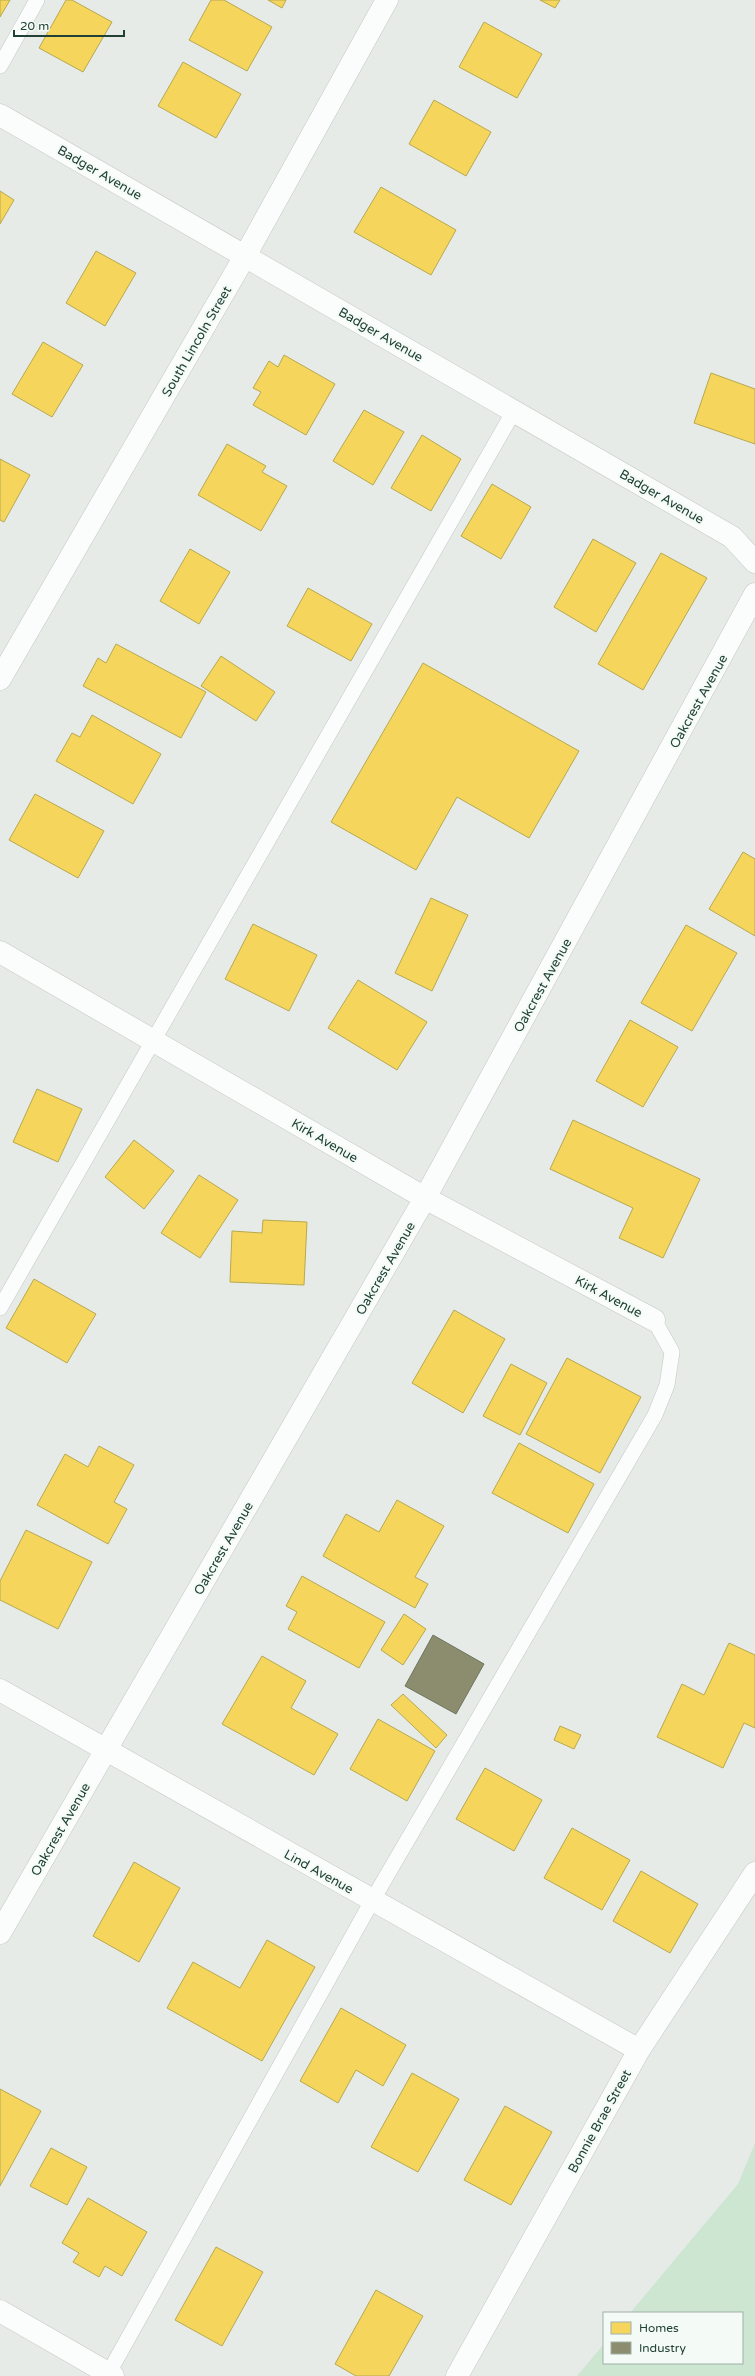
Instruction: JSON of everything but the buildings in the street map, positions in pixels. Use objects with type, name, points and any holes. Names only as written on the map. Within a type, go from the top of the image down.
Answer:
[{"type":"street","name":"South Lincoln Street","points":[[0,679],[246,256],[387,0]]},
{"type":"street","name":"Badger Avenue","points":[[0,115],[732,537],[755,562]]},
{"type":"street","name":"Oakcrest Avenue","points":[[0,1933],[425,1198],[755,594]]},
{"type":"street","name":"Kirk Avenue","points":[[0,952],[425,1198],[654,1320]]},
{"type":"street","name":"Lind Avenue","points":[[0,1690],[372,1901],[639,2050]]},
{"type":"street","name":"Bonnie Brae Street","points":[[457,2376],[639,2050],[755,1873]]},
{"type":"street","points":[[0,2311],[109,2375]]},
{"type":"lane","points":[[0,66],[37,0]]},
{"type":"lane","points":[[0,1308],[155,1041],[514,411]]},
{"type":"lane","points":[[109,2375],[372,1901],[655,1415],[667,1385],[672,1352],[654,1320]]},
{"type":"green space","points":[[755,2143],[755,2376],[577,2376],[603,2345],[603,2364],[743,2364],[743,2312],[631,2312],[738,2184]]}]
